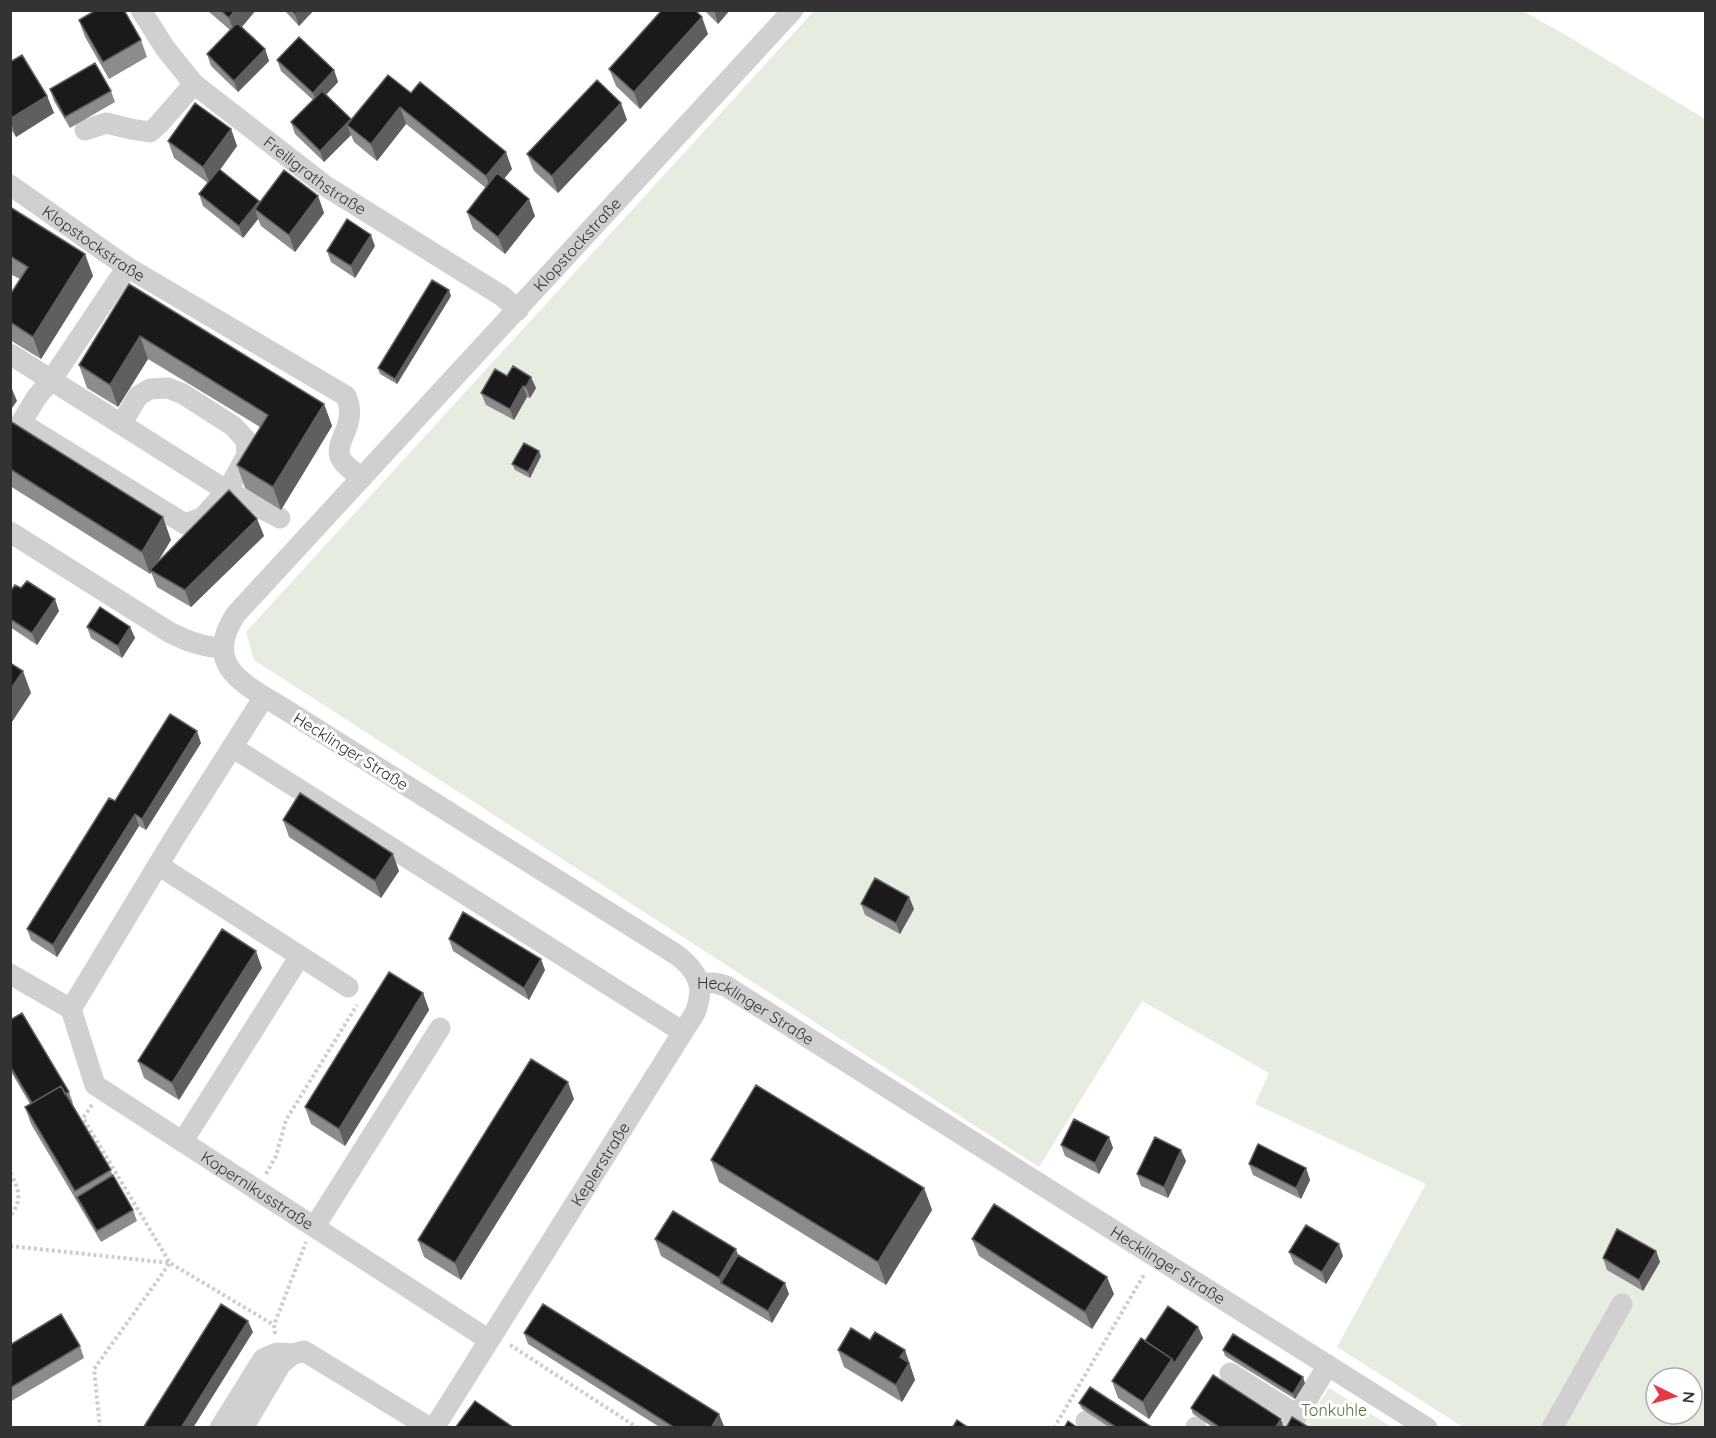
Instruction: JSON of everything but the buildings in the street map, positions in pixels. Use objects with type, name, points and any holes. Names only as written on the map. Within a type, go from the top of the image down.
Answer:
[{"type":"street","name":"Freiligrathstraße","points":[[141,10],[165,48],[194,84],[327,188],[502,296],[518,310]]},
{"type":"street","name":"Klopstockstraße","points":[[223,648],[228,626],[236,614],[793,10]]},
{"type":"street","points":[[85,130],[106,123],[150,132],[194,84]]},
{"type":"street","name":"Klopstockstraße","points":[[10,185],[127,267],[346,396],[351,416],[339,452],[341,459],[362,478]]},
{"type":"street","points":[[122,423],[138,396],[150,389],[168,388],[183,394],[234,426],[246,440],[247,454],[227,491],[202,518],[184,524],[21,423],[127,267]]},
{"type":"street","points":[[10,354],[227,491],[280,518]]},
{"type":"street","points":[[10,532],[169,632],[195,644],[223,648]]},
{"type":"street","name":"Hecklinger Straße","points":[[223,648],[230,670],[264,697],[677,955],[695,972],[699,983],[726,986],[1427,1428]]},
{"type":"street","points":[[10,974],[70,1009],[264,697]]},
{"type":"street","points":[[232,747],[683,1032]]},
{"type":"street","points":[[158,865],[348,987]]},
{"type":"street","points":[[183,1141],[300,956]]},
{"type":"street","name":"Keplerstraße","points":[[432,1428],[683,1032],[698,1005],[699,983]]},
{"type":"street","name":"Kopernikusstraße","points":[[70,1009],[95,1085],[489,1340]]},
{"type":"street","points":[[315,1226],[440,1028]]},
{"type":"street","points":[[1552,1428],[1622,1304]]},
{"type":"street","points":[[243,1428],[281,1364],[291,1353]]},
{"type":"street","points":[[220,1428],[263,1359],[291,1353],[432,1428]]},
{"type":"street","points":[[1230,1374],[1294,1421],[1328,1365]]},
{"type":"path","points":[[258,1189],[276,1156],[286,1120],[358,1001],[348,987]]},
{"type":"path","points":[[103,1090],[83,1118],[170,1263]]},
{"type":"path","points":[[10,1173],[20,1189],[15,1210],[10,1216]]},
{"type":"path","points":[[274,1324],[303,1247],[315,1226]]},
{"type":"path","points":[[10,1246],[170,1263],[274,1324],[291,1353]]},
{"type":"path","points":[[1054,1428],[1155,1256]]},
{"type":"path","points":[[100,1428],[94,1369],[170,1263]]},
{"type":"path","points":[[489,1340],[506,1342],[638,1428]]},
{"type":"green space","points":[[1521,10],[1705,119],[1705,1427],[1463,1427],[1337,1347],[1426,1184],[1255,1104],[1269,1073],[1142,1001],[1039,1167],[254,660],[246,632],[814,11]]},
{"type":"green space","name":"Tonkuhle","points":[[1329,1388],[1392,1427],[1303,1428]]}]
